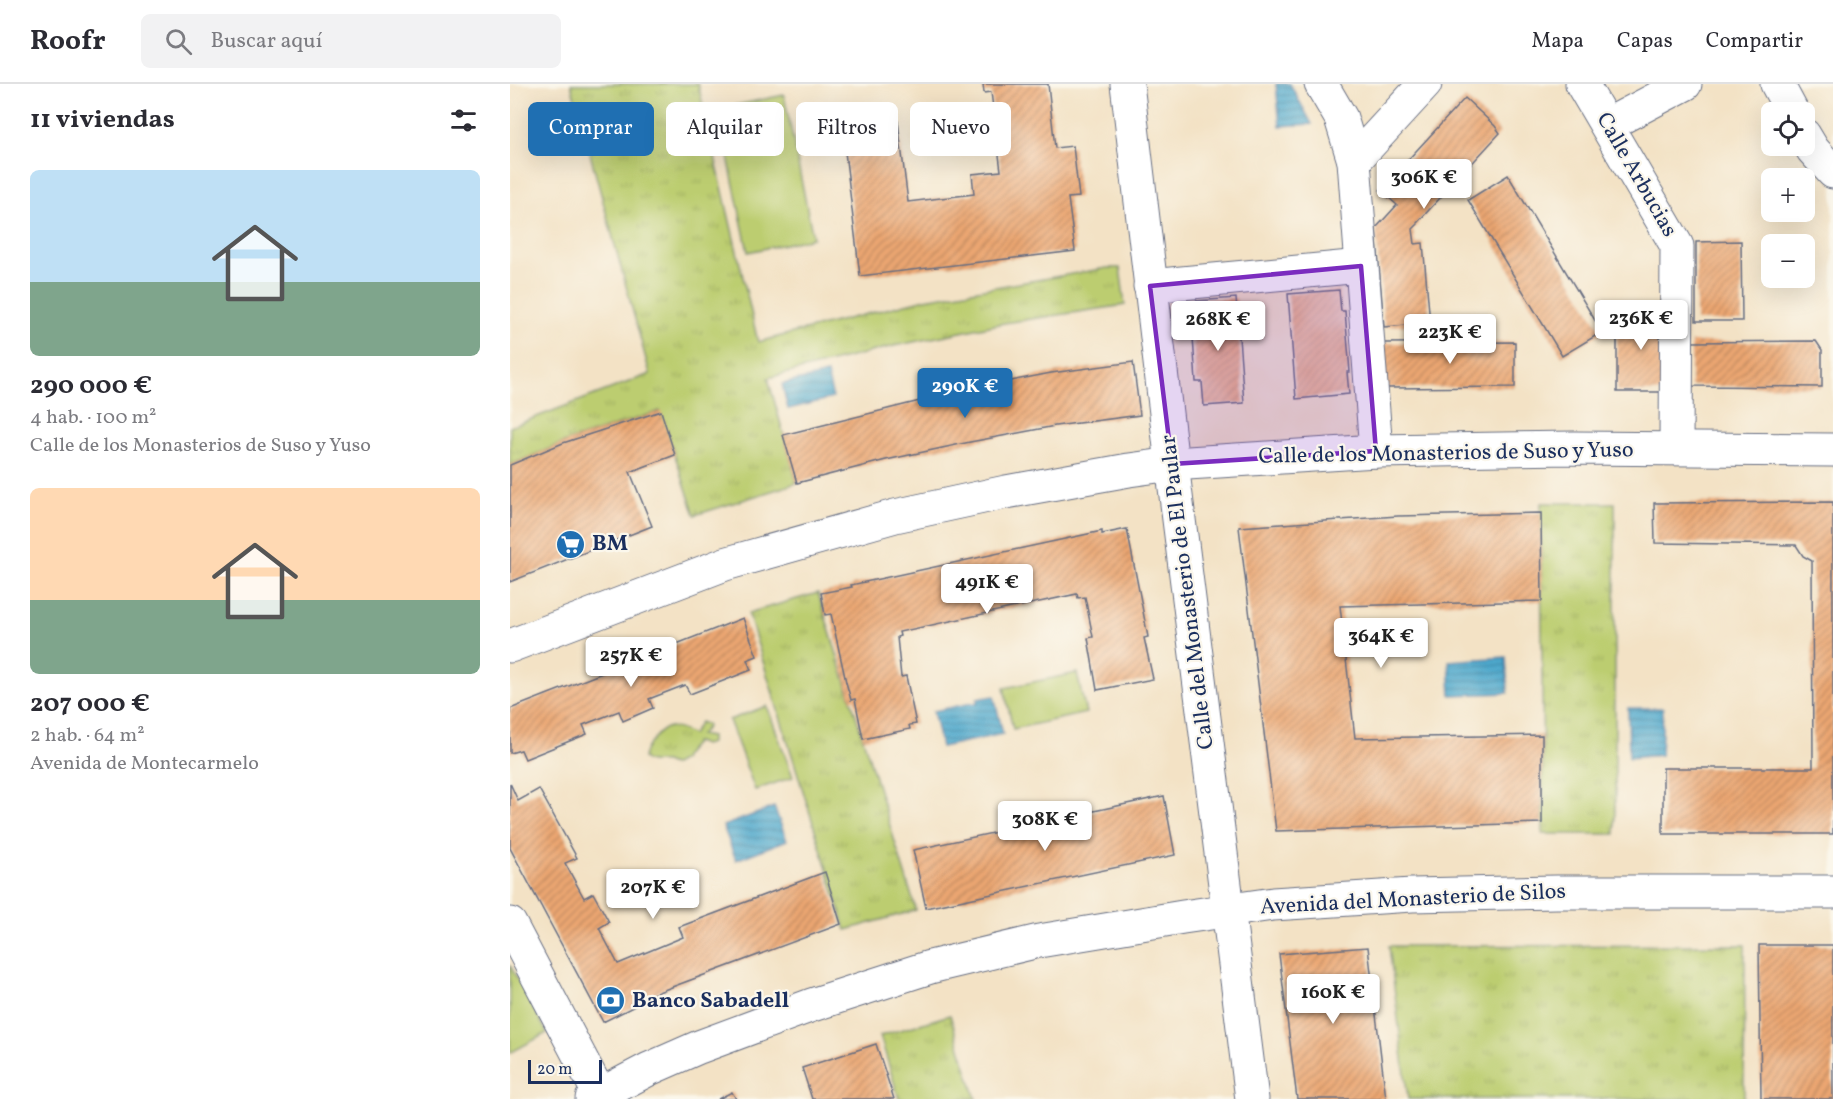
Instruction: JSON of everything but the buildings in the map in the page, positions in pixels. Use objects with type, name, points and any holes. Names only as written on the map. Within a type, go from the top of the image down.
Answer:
[{"type":"street","name":"Calle del Monasterio de El Paular","points":[[1127,84],[1150,286],[1252,1099]]},
{"type":"street","points":[[1322,84],[1341,118],[1354,161],[1376,451]]},
{"type":"street","points":[[1354,161],[1425,84]]},
{"type":"street","name":"Calle Arbucias","points":[[1582,84],[1677,246],[1676,448]]},
{"type":"street","points":[[1606,125],[1686,84]]},
{"type":"street","points":[[1777,84],[1787,102]]},
{"type":"street","points":[[1815,152],[1833,172]]},
{"type":"street","points":[[1150,286],[1361,266]]},
{"type":"street","name":"Calle de los Monasterios de Suso y Yuso","points":[[510,646],[725,564],[895,516],[1006,492],[1172,464],[1376,451],[1676,448],[1833,450]]},
{"type":"street","name":"Avenida del Monasterio de Silos","points":[[598,1098],[648,1069],[699,1047],[812,1005],[930,967],[1039,941],[1274,904],[1412,895],[1557,892],[1833,892]]},
{"type":"street","points":[[510,924],[598,1098]]},
{"type":"highlighted area","points":[[1361,266],[1376,451],[1172,464],[1150,286]]},
{"type":"green space","points":[[571,84],[698,84],[702,102],[666,102],[666,156],[715,156],[758,342],[925,299],[1107,268],[1120,268],[1125,305],[1004,323],[894,346],[768,378],[797,483],[695,515],[660,411],[563,443],[510,465],[510,427],[650,374],[591,156],[654,156],[654,102],[576,102]]},
{"type":"green space","points":[[784,95],[813,238],[748,252],[728,156],[784,156],[784,102],[751,102]]},
{"type":"green space","points":[[1541,503],[1615,503],[1615,834],[1543,834]]},
{"type":"green space","points":[[818,593],[916,910],[846,930],[748,613]]},
{"type":"green space","points":[[1077,673],[1086,713],[1013,729],[1004,688]]},
{"type":"green space","points":[[767,706],[793,777],[755,790],[729,720]]},
{"type":"green space","points":[[700,722],[706,724],[707,727],[700,735],[711,737],[711,743],[704,745],[696,742],[683,760],[674,765],[665,762],[651,762],[643,758],[649,744],[666,728],[672,727],[692,735]]},
{"type":"green space","points":[[1745,945],[1744,1099],[1408,1099],[1389,946]]},
{"type":"green space","points":[[510,965],[547,1033],[510,1053]]},
{"type":"green space","points":[[950,1015],[976,1099],[899,1099],[880,1036]]},
{"type":"water","points":[[1276,84],[1290,84],[1312,124],[1280,126]]},
{"type":"water","points":[[827,374],[833,398],[788,409],[782,384]]},
{"type":"water","points":[[1506,657],[1508,693],[1451,695],[1449,661]]},
{"type":"water","points":[[994,696],[1003,734],[941,747],[933,711],[977,704],[977,699]]},
{"type":"water","points":[[1628,708],[1663,708],[1661,755],[1629,758]]},
{"type":"water","points":[[774,807],[787,840],[736,860],[723,826]]},
{"type":"place","name":"BM","points":[[571,544]]},
{"type":"place","name":"Banco Sabadell","points":[[611,1001]]}]
